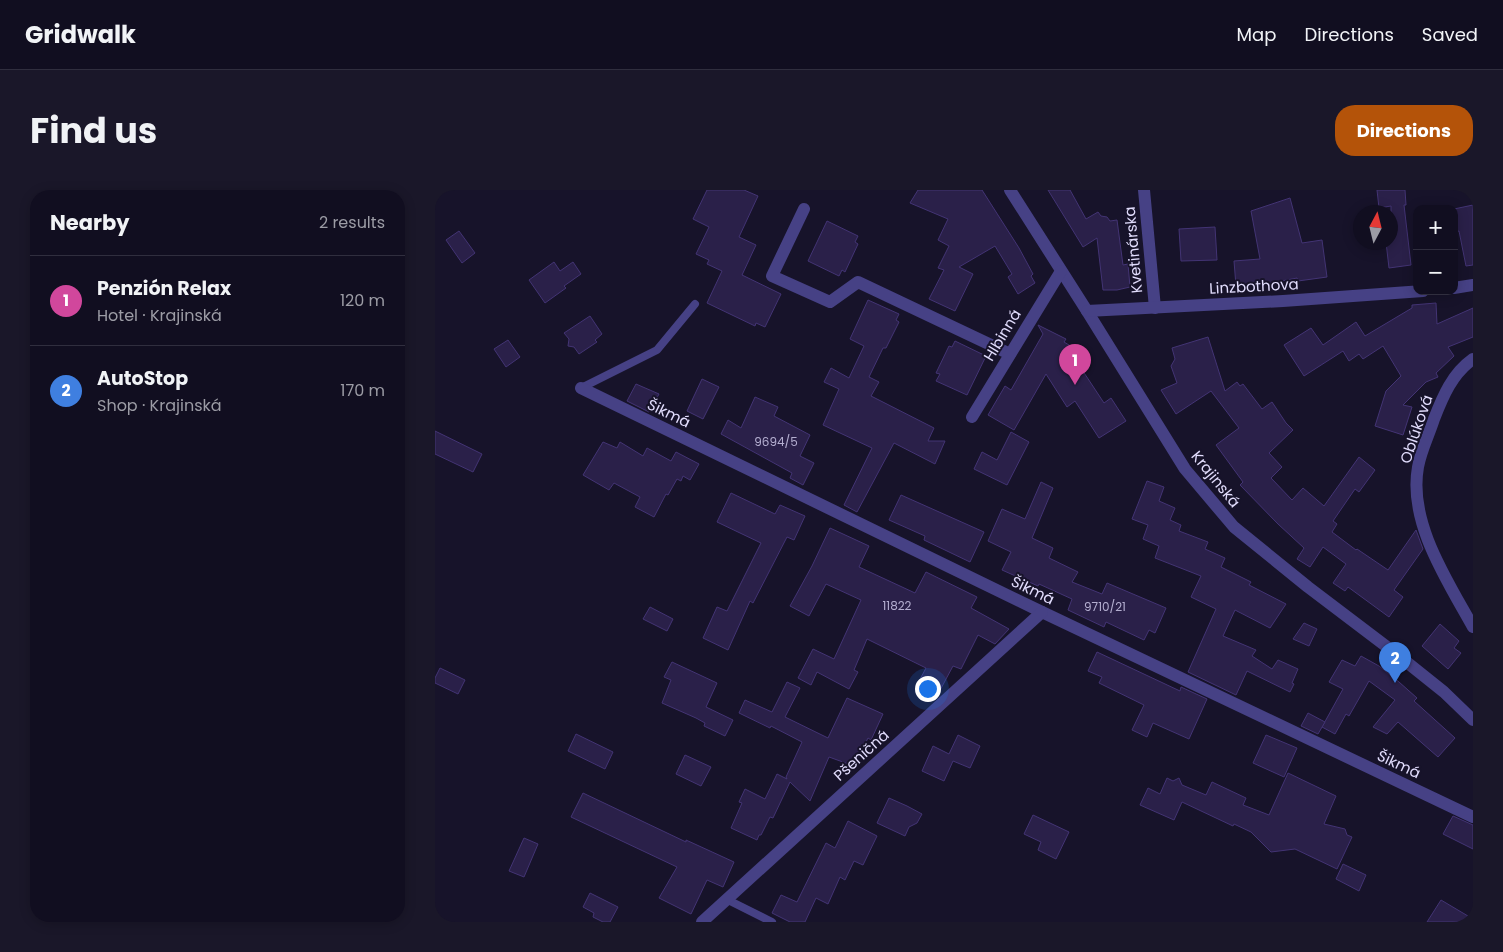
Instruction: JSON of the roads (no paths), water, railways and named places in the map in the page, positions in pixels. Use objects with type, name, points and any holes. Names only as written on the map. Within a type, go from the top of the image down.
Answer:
[{"type":"street","name":"Krajinská","points":[[1010,190],[1185,469],[1234,527],[1444,692],[1473,720]]},
{"type":"street","name":"Kvetinárska","points":[[1144,190],[1155,308]]},
{"type":"street","points":[[804,210],[771,276],[830,302],[858,282],[1010,354]]},
{"type":"street","name":"Hlbinná","points":[[973,417],[1061,271]]},
{"type":"street","points":[[1458,287],[1473,285]]},
{"type":"street","name":"Linzbothova","points":[[1087,310],[1283,301],[1413,292]]},
{"type":"street","name":"Oblúková","points":[[1473,360],[1464,366],[1450,383],[1421,456],[1417,476],[1417,496],[1423,524],[1436,557],[1473,627]]},
{"type":"street","name":"Šikmá","points":[[581,388],[1042,612],[1473,817]]},
{"type":"street","name":"Pšeničná","points":[[702,922],[1042,612]]},
{"type":"lane","points":[[581,388],[657,350],[695,304]]},
{"type":"lane","points":[[727,899],[772,922]]},
{"type":"place","name":"Penzión Relax","points":[[1075,385]]},
{"type":"place","name":"AutoStop","points":[[1395,683]]}]
